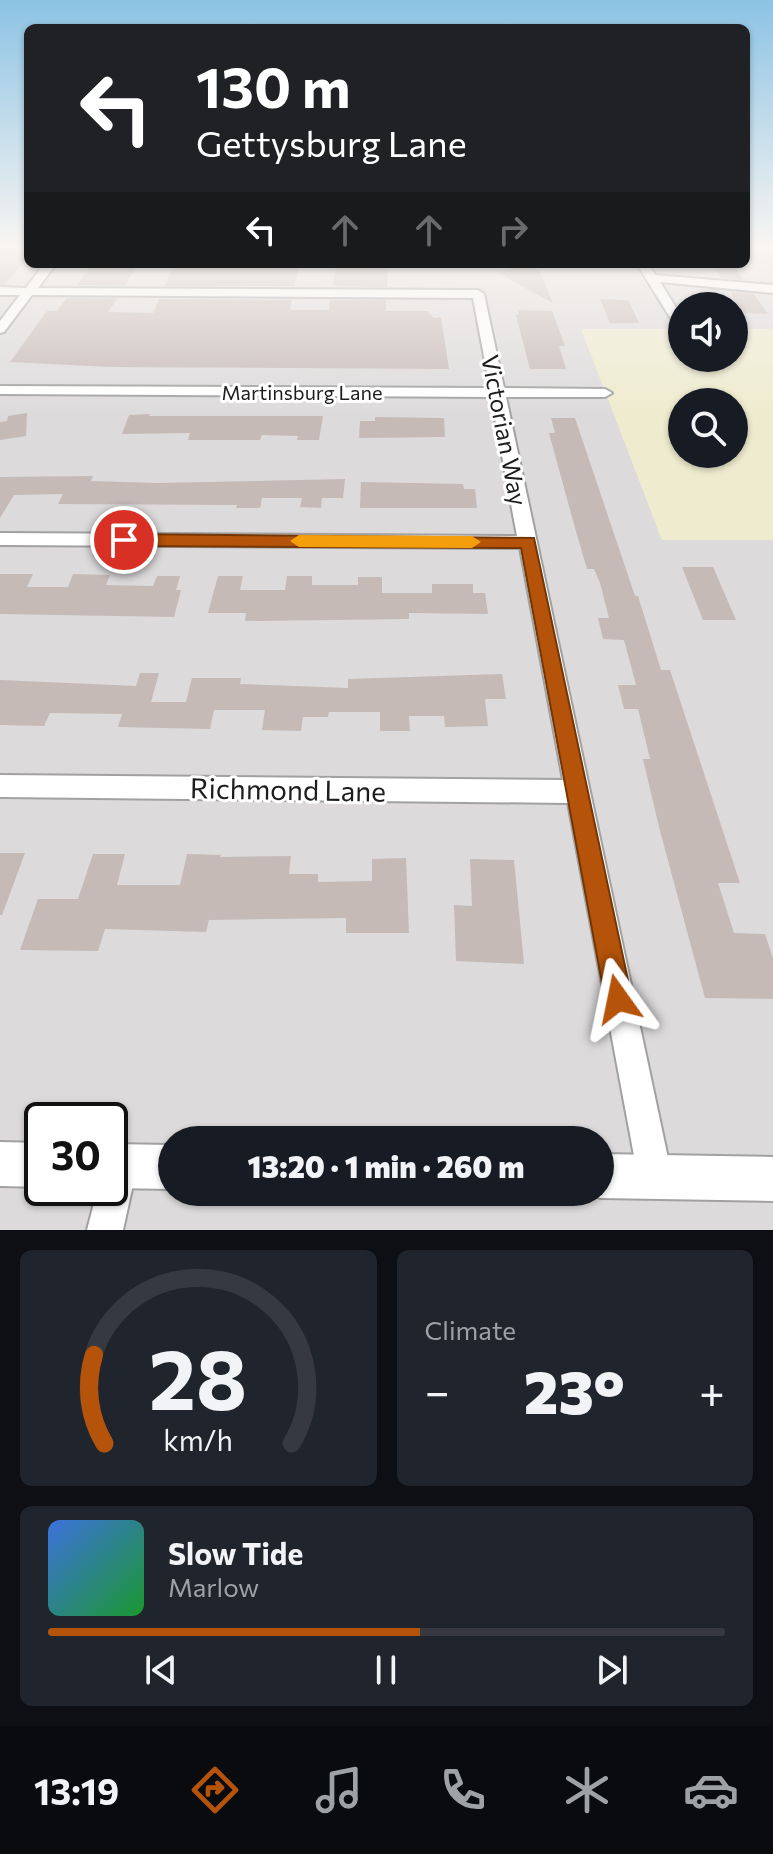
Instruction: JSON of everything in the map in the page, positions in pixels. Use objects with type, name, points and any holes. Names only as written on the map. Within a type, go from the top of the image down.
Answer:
[{"type":"street","points":[[0,329],[21,301]]},
{"type":"street","name":"Victorian Way","points":[[479,301],[655,1177]]},
{"type":"street","name":"Martinsburg Lane","points":[[0,390],[605,393]]},
{"type":"street","points":[[0,539],[528,542]]},
{"type":"street","name":"Richmond Lane","points":[[0,786],[576,792]]},
{"type":"street","points":[[128,1166],[158,1167]]},
{"type":"street","points":[[614,1176],[773,1179]]},
{"type":"street","points":[[105,1230],[109,1206]]},
{"type":"shaded area","points":[[0,301],[668,301],[668,329],[582,329],[662,540],[773,540],[773,1230],[0,1230]]},
{"type":"shaded area","points":[[748,301],[773,301],[773,329],[748,329]]},
{"type":"shaded area","points":[[581,329],[668,329],[668,372],[748,372],[748,329],[773,329],[773,540],[662,540]]},
{"type":"building","points":[[64,301],[115,301],[108,312],[153,313],[158,301],[292,301],[290,310],[329,310],[330,301],[386,301],[386,311],[427,311],[434,318],[441,317],[449,369],[109,367],[10,362],[47,311],[57,311]]},
{"type":"building","points":[[601,301],[629,301],[639,323],[610,323]]},
{"type":"building","points":[[748,301],[759,301],[768,314],[748,313]]},
{"type":"building","points":[[518,310],[552,311],[565,346],[559,346],[566,369],[530,369],[516,315],[519,315]]},
{"type":"building","points":[[27,413],[26,436],[0,440],[0,422],[7,421],[8,416]]},
{"type":"building","points":[[129,415],[323,416],[319,440],[262,435],[260,440],[188,440],[190,433],[122,434]]},
{"type":"building","points":[[375,417],[444,418],[445,437],[359,438],[360,421],[375,421]]},
{"type":"building","points":[[551,418],[575,418],[661,670],[670,670],[740,883],[718,883],[734,933],[765,934],[773,958],[773,999],[705,998],[643,759],[650,759],[638,709],[624,709],[618,685],[636,685],[624,640],[603,639],[598,618],[609,618],[600,583],[594,569],[587,569],[575,528],[549,433],[555,433]]},
{"type":"building","points":[[93,476],[91,481],[158,483],[345,479],[343,498],[322,498],[321,508],[300,507],[302,498],[262,498],[260,508],[236,508],[237,505],[58,504],[63,494],[14,495],[0,518],[0,477]]},
{"type":"building","points":[[361,482],[463,484],[464,489],[475,489],[477,508],[360,508]]},
{"type":"building","points":[[682,567],[713,567],[736,620],[703,620]]},
{"type":"building","points":[[0,574],[33,574],[27,587],[68,587],[73,574],[110,575],[106,585],[153,586],[157,576],[180,576],[176,590],[181,590],[174,617],[0,614]]},
{"type":"building","points":[[218,576],[243,576],[240,590],[285,590],[287,576],[312,576],[312,585],[358,585],[358,577],[382,577],[382,593],[432,593],[432,584],[473,584],[473,593],[485,593],[488,614],[409,613],[409,619],[245,621],[246,613],[208,613]]},
{"type":"building","points":[[140,673],[159,673],[151,702],[186,702],[192,678],[241,678],[240,684],[348,688],[348,679],[502,674],[506,699],[485,699],[488,726],[445,727],[444,716],[409,716],[410,731],[380,731],[380,712],[329,712],[328,717],[303,717],[301,731],[262,730],[265,710],[214,710],[210,729],[118,727],[122,714],[50,713],[44,726],[0,725],[0,680],[136,686]]},
{"type":"building","points":[[0,853],[25,853],[2,915],[0,915]]},
{"type":"building","points":[[93,854],[125,854],[117,885],[180,885],[187,854],[291,856],[289,874],[318,874],[318,882],[372,881],[372,859],[406,858],[409,933],[346,933],[346,918],[209,920],[206,932],[105,929],[98,951],[20,950],[38,899],[78,899]]},
{"type":"building","points":[[470,859],[514,860],[524,964],[456,961],[454,905],[472,906]]},
{"type":"slow traffic","points":[[299,541],[472,542]]},
{"type":"route","points":[[124,540],[528,542],[618,999]]}]
